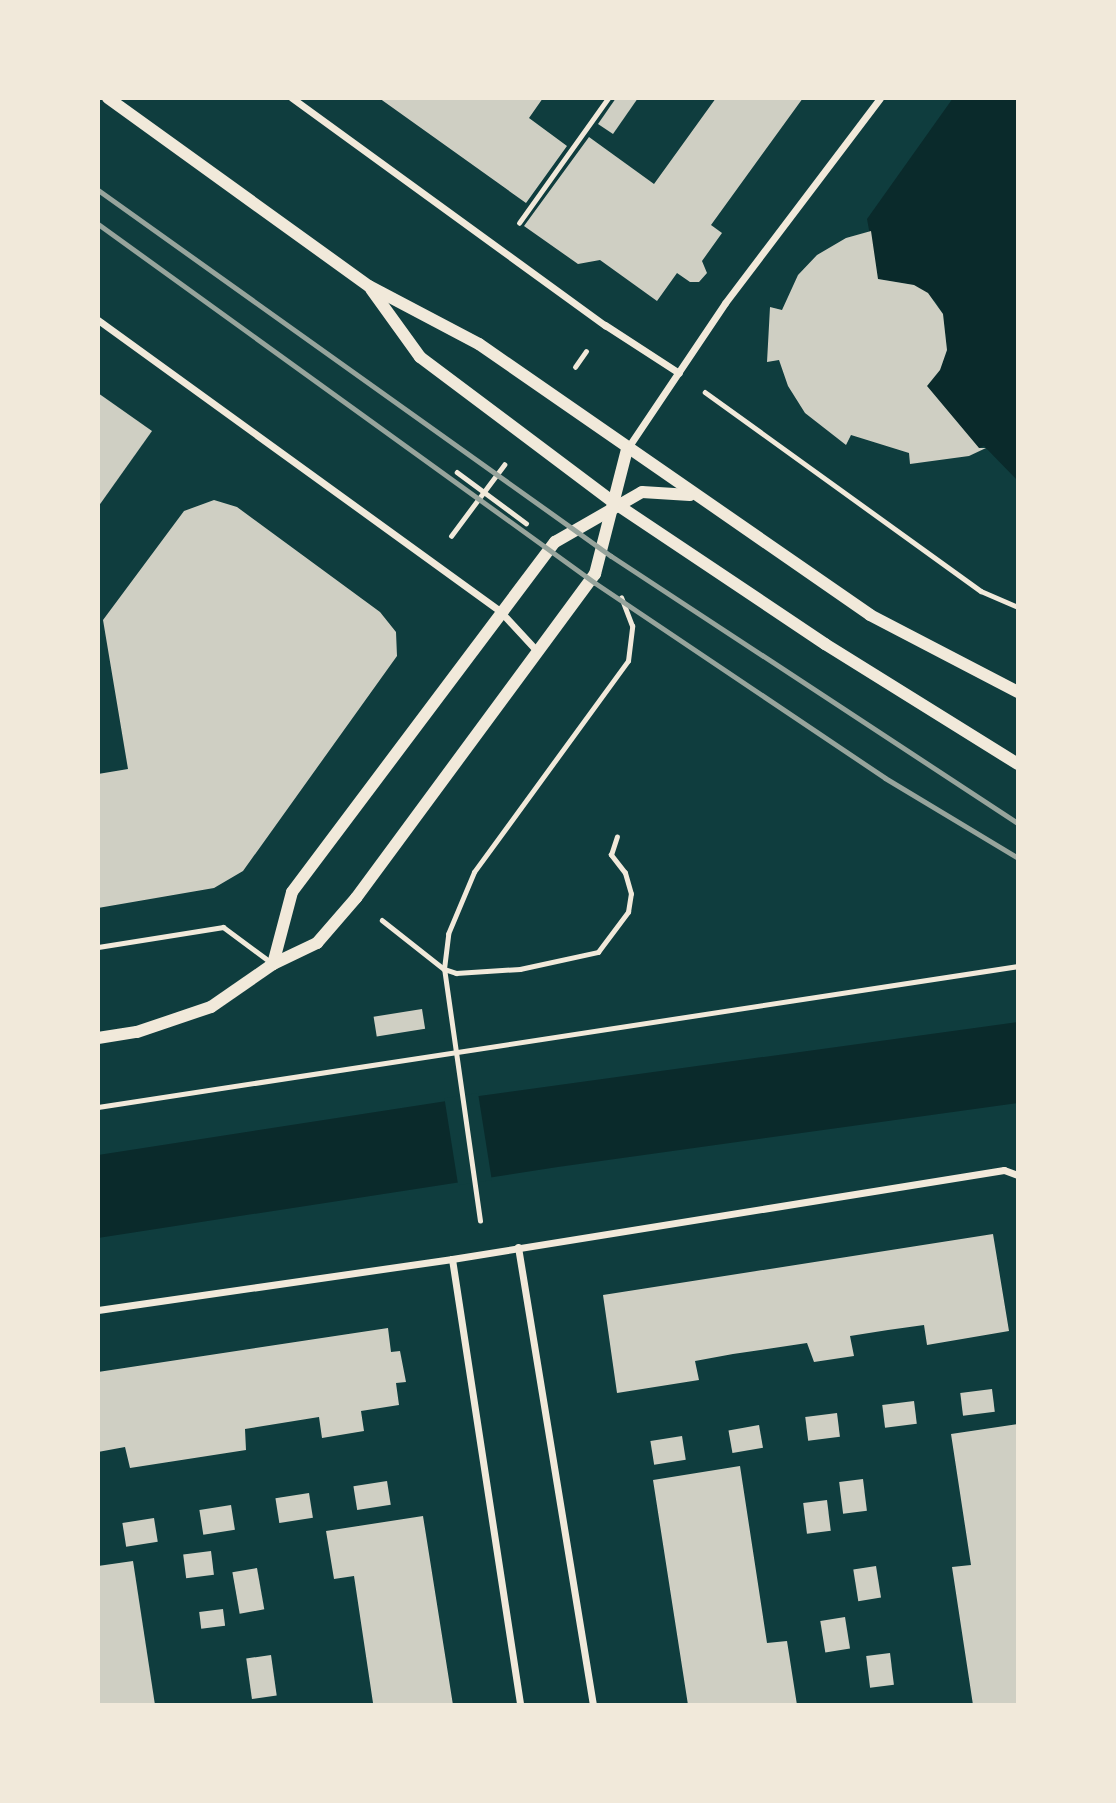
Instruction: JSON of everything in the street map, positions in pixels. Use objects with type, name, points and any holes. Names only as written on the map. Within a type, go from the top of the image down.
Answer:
[{"type":"street","points":[[108,98],[369,286],[479,344],[870,615],[1018,692]]},
{"type":"street","points":[[292,98],[500,249],[679,373]]},
{"type":"street","points":[[98,1038],[137,1032],[211,1007],[273,964],[317,943],[356,898],[536,650],[595,574],[616,504],[627,449],[725,303],[880,98]]},
{"type":"street","points":[[369,286],[420,357],[616,504],[825,644],[1018,764]]},
{"type":"street","points":[[98,320],[500,611],[536,650]]},
{"type":"street","points":[[273,964],[292,892],[500,611],[555,542],[616,504],[642,492],[695,495]]},
{"type":"street","points":[[98,1310],[452,1259],[1004,1170],[1018,1175]]},
{"type":"street","points":[[518,1247],[593,1705]]},
{"type":"street","points":[[452,1259],[520,1705]]},
{"type":"lane","points":[[98,947],[223,926],[273,964]]},
{"type":"path","points":[[500,249],[608,98]]},
{"type":"path","points":[[679,373],[981,591],[1018,607]]},
{"type":"path","points":[[457,472],[555,542]]},
{"type":"path","points":[[479,1215],[458,1079],[458,1049],[444,969],[448,934],[474,872],[628,661],[632,626],[622,599],[595,574]]},
{"type":"path","points":[[444,969],[468,975],[520,970],[598,952],[628,912],[631,894],[625,873],[611,855],[617,837]]},
{"type":"path","points":[[98,1107],[458,1049],[1018,966]]},
{"type":"water","points":[[953,98],[1018,98],[1018,481],[984,446],[979,448],[927,386],[940,370],[947,350],[943,314],[935,301],[914,285],[878,279],[867,219]]},
{"type":"water","points":[[1018,1022],[1018,1103],[558,1167],[98,1238],[98,1155],[479,1096]]},
{"type":"pier","points":[[478,1093],[492,1180],[458,1185],[444,1098]]},
{"type":"building","points":[[379,98],[543,98],[529,118],[567,146],[526,203]]},
{"type":"building","points":[[616,98],[638,98],[613,134],[598,124]]},
{"type":"building","points":[[716,98],[803,98],[711,225],[722,233],[702,261],[707,273],[699,282],[690,282],[677,273],[657,301],[600,260],[578,264],[524,226],[589,137],[654,184]]},
{"type":"building","points":[[871,231],[878,279],[914,285],[928,293],[943,314],[947,350],[940,370],[927,386],[979,448],[986,448],[969,456],[910,464],[909,453],[851,435],[846,445],[805,413],[788,386],[779,360],[767,362],[770,307],[782,310],[798,275],[817,255],[846,238]]},
{"type":"building","points":[[98,393],[152,431],[98,507]]},
{"type":"building","points":[[214,500],[237,507],[380,612],[396,632],[397,656],[243,871],[214,888],[98,908],[98,774],[128,769],[103,620],[184,511]]},
{"type":"building","points":[[422,1009],[425,1029],[377,1036],[374,1017]]},
{"type":"building","points":[[993,1234],[1009,1331],[927,1345],[924,1325],[850,1336],[854,1356],[814,1362],[807,1343],[733,1354],[695,1361],[699,1380],[617,1393],[603,1295]]},
{"type":"building","points":[[388,1328],[391,1352],[400,1351],[406,1382],[396,1383],[399,1405],[361,1411],[364,1431],[322,1438],[319,1417],[245,1429],[246,1450],[130,1468],[125,1447],[98,1452],[98,1372]]},
{"type":"building","points":[[992,1389],[995,1412],[963,1416],[960,1393]]},
{"type":"building","points":[[914,1401],[917,1424],[885,1428],[882,1405]]},
{"type":"building","points":[[837,1413],[840,1437],[808,1441],[805,1417]]},
{"type":"building","points":[[1018,1424],[1018,1705],[973,1705],[952,1567],[971,1565],[951,1434]]},
{"type":"building","points":[[759,1425],[763,1448],[732,1453],[728,1430]]},
{"type":"building","points":[[682,1436],[686,1460],[654,1465],[650,1441]]},
{"type":"building","points":[[740,1466],[767,1643],[787,1641],[797,1705],[688,1705],[653,1480]]},
{"type":"building","points":[[863,1479],[867,1511],[843,1514],[839,1482]]},
{"type":"building","points":[[387,1481],[391,1505],[357,1510],[353,1486]]},
{"type":"building","points":[[309,1493],[313,1518],[279,1523],[275,1498]]},
{"type":"building","points":[[827,1500],[831,1531],[807,1534],[803,1503]]},
{"type":"building","points":[[231,1505],[235,1530],[203,1535],[199,1510]]},
{"type":"building","points":[[423,1516],[453,1705],[368,1705],[373,1703],[354,1576],[334,1579],[326,1531]]},
{"type":"building","points":[[154,1518],[158,1542],[126,1547],[122,1523]]},
{"type":"building","points":[[211,1551],[214,1575],[186,1578],[183,1554]]},
{"type":"building","points":[[133,1561],[155,1705],[98,1705],[98,1566]]},
{"type":"building","points":[[876,1566],[881,1598],[858,1601],[853,1570]]},
{"type":"building","points":[[257,1568],[264,1609],[240,1614],[232,1572]]},
{"type":"building","points":[[223,1609],[225,1626],[201,1629],[199,1612]]},
{"type":"building","points":[[845,1617],[850,1649],[825,1653],[820,1621]]},
{"type":"building","points":[[890,1653],[894,1685],[870,1688],[866,1656]]},
{"type":"building","points":[[271,1655],[277,1696],[252,1699],[246,1658]]},
{"type":"railway","points":[[98,190],[611,556],[1018,823]]},
{"type":"railway","points":[[98,224],[595,583],[885,778],[1018,858]]}]
